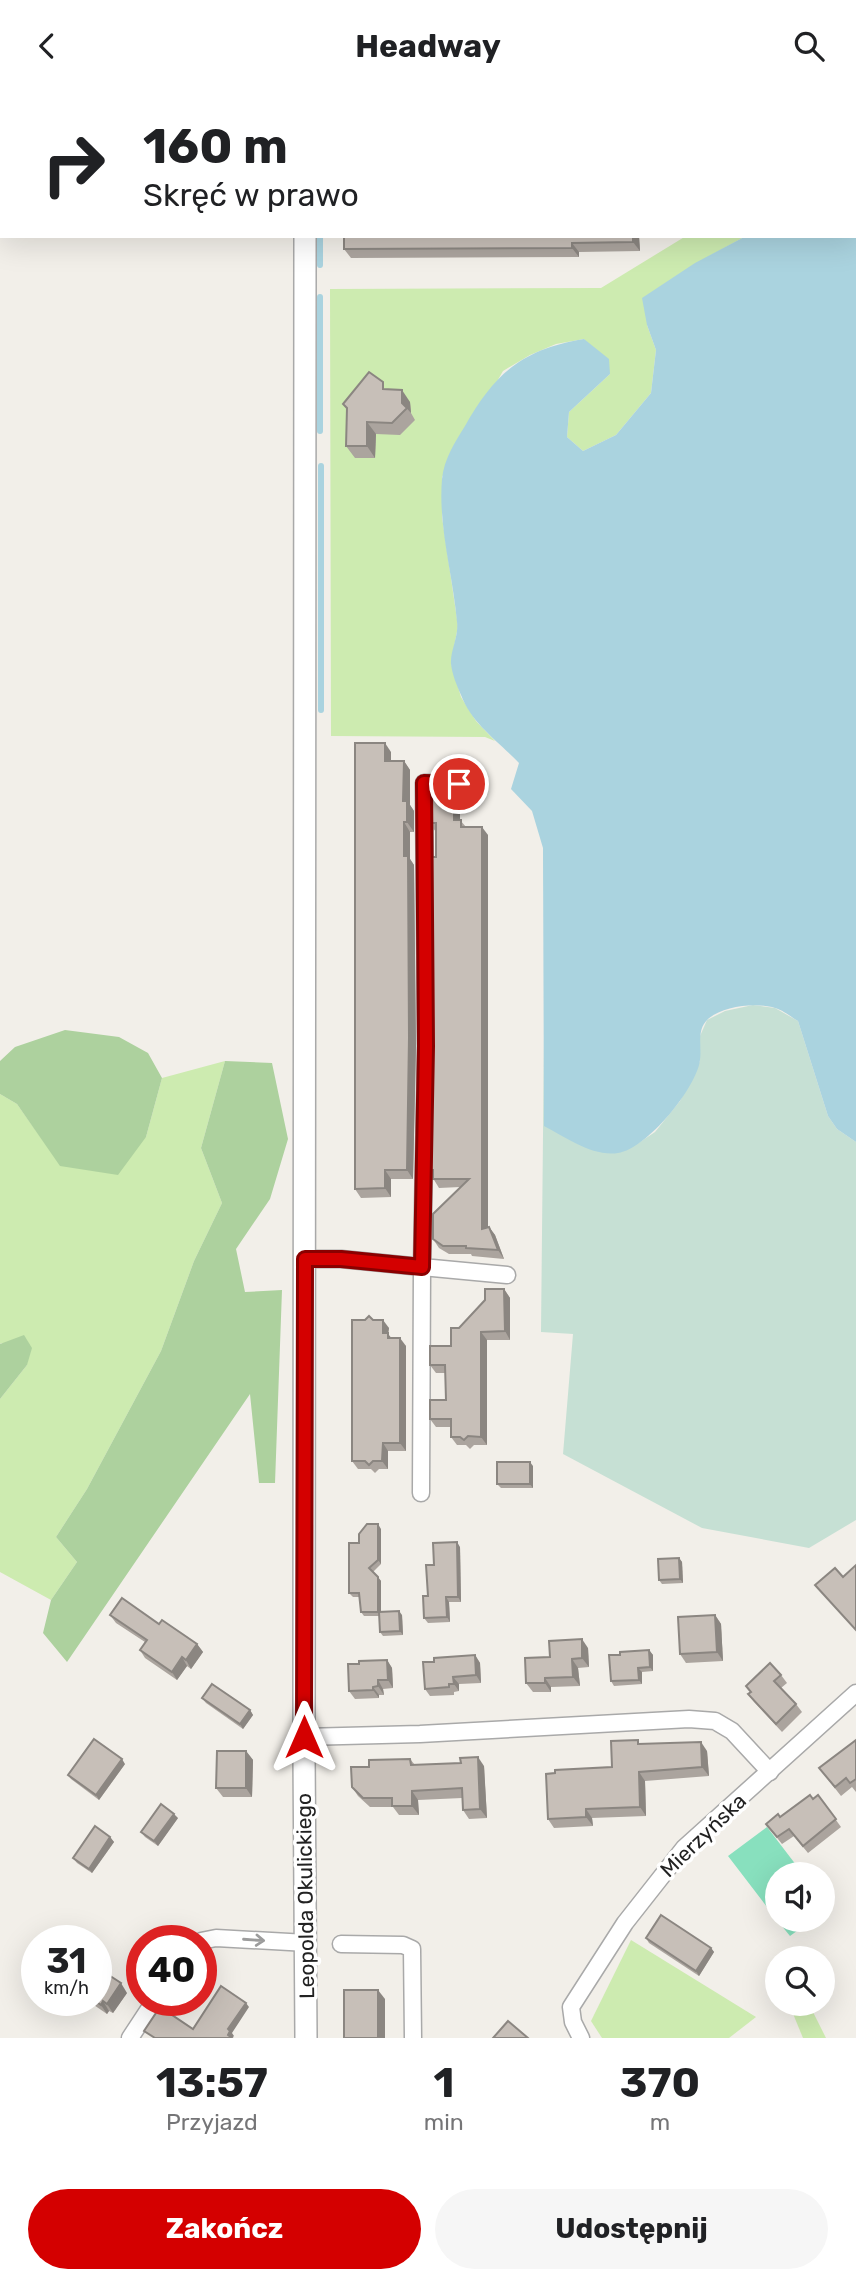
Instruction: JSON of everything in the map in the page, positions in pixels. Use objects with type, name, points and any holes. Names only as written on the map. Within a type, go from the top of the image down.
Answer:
[{"type":"street","name":"Leopolda Okulickiego","points":[[305,238],[306,2038]]},
{"type":"street","points":[[421,1493],[426,1046],[424,783],[459,784]]},
{"type":"street","points":[[305,1259],[341,1259],[506,1275]]},
{"type":"street","name":"Mierzyńska","points":[[581,2038],[573,2022],[571,2007],[625,1923],[684,1848],[856,1693]]},
{"type":"street","points":[[304,1745],[420,1734],[689,1719],[715,1721],[732,1731],[770,1772]]},
{"type":"street","points":[[217,1938],[307,1943]]},
{"type":"street","points":[[341,1944],[403,1945],[412,1949],[413,2038]]},
{"type":"street","points":[[130,2038],[144,2016]]},
{"type":"green space","points":[[683,238],[742,238],[695,264],[647,325],[656,350],[651,393],[616,435],[583,451],[567,437],[569,412],[610,374],[584,339],[556,344],[503,371],[442,477],[442,517],[458,626],[451,663],[461,697],[476,721],[495,741],[485,737],[331,736],[330,289],[601,288]]},
{"type":"green space","points":[[543,848],[637,1144],[655,1132],[680,1101],[700,1061],[700,1036],[707,1020],[725,1011],[753,1005],[775,1008],[798,1021],[828,1116],[837,1129],[856,1142],[856,1520],[809,1548],[702,1528],[563,1454],[573,1334],[541,1332],[545,940]]},
{"type":"green space","points":[[65,1030],[119,1037],[148,1053],[162,1078],[146,1137],[118,1175],[60,1166],[17,1104],[0,1094],[0,1061],[15,1047]]},
{"type":"green space","points":[[225,1061],[201,1148],[222,1203],[194,1261],[161,1351],[87,1489],[56,1537],[77,1562],[51,1600],[0,1572],[0,1399],[27,1365],[0,1344],[0,1094],[17,1104],[61,1166],[146,1137],[162,1078]]},
{"type":"green space","points":[[225,1061],[272,1063],[288,1139],[270,1199],[236,1249],[245,1292],[282,1290],[275,1483],[259,1483],[250,1394],[67,1662],[43,1633],[51,1600],[77,1562],[56,1537],[87,1489],[161,1351],[194,1261],[222,1203],[201,1148]]},
{"type":"green space","points":[[24,1335],[32,1348],[27,1365],[0,1399],[0,1344]]},
{"type":"green space","points":[[767,1827],[794,1862],[765,1862],[765,1904],[728,1856]]},
{"type":"green space","points":[[631,1940],[756,2017],[729,2038],[602,2038],[591,2021]]},
{"type":"green space","points":[[794,2016],[815,2016],[826,2038],[803,2038]]},
{"type":"water","points":[[742,238],[856,238],[856,1142],[837,1129],[828,1116],[798,1021],[775,1008],[749,1005],[722,1011],[704,1023],[697,1072],[680,1100],[656,1129],[630,1149],[618,1153],[599,1152],[579,1145],[544,1126],[543,848],[532,811],[511,789],[519,763],[472,715],[452,672],[451,659],[457,627],[442,515],[442,479],[454,445],[488,391],[513,366],[527,357],[563,343],[584,339],[609,359],[610,374],[569,412],[567,437],[583,451],[616,435],[651,393],[656,350],[647,325],[642,298],[695,263]]},
{"type":"building","points":[[344,238],[633,238],[633,242],[572,243],[572,248],[344,249]]},
{"type":"building","points":[[369,372],[383,382],[383,389],[402,390],[402,403],[407,408],[392,423],[367,422],[367,446],[346,446],[347,408],[343,404]]},
{"type":"building","points":[[355,743],[385,743],[385,761],[404,761],[403,801],[407,801],[404,856],[408,856],[407,1170],[385,1170],[385,1188],[355,1189]]},
{"type":"building","points":[[440,791],[450,792],[450,802],[454,803],[454,820],[461,820],[461,827],[482,827],[482,1229],[489,1227],[498,1250],[443,1246],[433,1239],[433,1214],[469,1179],[433,1179],[433,1170],[428,1170],[431,1038],[429,857],[436,857],[436,823],[429,823],[429,800]]},
{"type":"building","points":[[485,1289],[504,1289],[505,1331],[481,1332],[481,1437],[468,1436],[464,1440],[451,1437],[451,1419],[430,1419],[430,1400],[446,1400],[445,1365],[430,1365],[430,1346],[451,1346],[451,1328],[459,1328],[485,1300]]},
{"type":"building","points":[[369,1316],[373,1320],[383,1320],[383,1333],[388,1333],[388,1338],[400,1338],[400,1443],[383,1443],[382,1461],[373,1461],[369,1465],[365,1461],[352,1461],[352,1320],[365,1320]]},
{"type":"building","points":[[497,1462],[530,1462],[530,1484],[497,1484]]},
{"type":"building","points":[[367,1524],[378,1524],[378,1560],[369,1568],[378,1577],[378,1612],[361,1612],[359,1593],[349,1593],[349,1543],[359,1543],[359,1534]]},
{"type":"building","points":[[457,1542],[458,1597],[446,1597],[447,1617],[424,1618],[423,1596],[428,1596],[426,1565],[434,1565],[433,1543]]},
{"type":"building","points":[[679,1558],[680,1579],[659,1580],[658,1559]]},
{"type":"building","points":[[856,1565],[856,1630],[815,1585],[835,1568],[843,1577]]},
{"type":"building","points":[[122,1598],[159,1624],[162,1620],[197,1644],[186,1660],[182,1657],[172,1672],[140,1650],[147,1640],[110,1615]]},
{"type":"building","points":[[399,1611],[400,1631],[380,1632],[379,1612]]},
{"type":"building","points":[[715,1615],[717,1652],[680,1654],[678,1617]]},
{"type":"building","points":[[582,1639],[582,1658],[572,1659],[573,1677],[545,1678],[545,1683],[526,1683],[525,1658],[550,1657],[549,1641]]},
{"type":"building","points":[[649,1650],[650,1667],[638,1668],[639,1680],[611,1681],[609,1655]]},
{"type":"building","points":[[475,1655],[476,1675],[453,1677],[454,1684],[449,1684],[449,1687],[425,1689],[423,1662],[434,1662],[434,1658]]},
{"type":"building","points":[[387,1660],[388,1680],[378,1680],[378,1686],[373,1687],[373,1690],[349,1691],[348,1664]]},
{"type":"building","points":[[770,1663],[781,1675],[774,1681],[796,1704],[776,1724],[748,1694],[751,1692],[746,1686]]},
{"type":"building","points":[[212,1684],[250,1710],[240,1724],[202,1698]]},
{"type":"building","points":[[94,1739],[122,1759],[96,1795],[68,1775]]},
{"type":"building","points":[[638,1740],[638,1744],[701,1742],[702,1767],[639,1772],[640,1807],[586,1809],[586,1817],[548,1819],[546,1774],[555,1773],[555,1770],[612,1767],[611,1741]]},
{"type":"building","points":[[856,1740],[856,1779],[850,1783],[846,1778],[835,1787],[819,1768]]},
{"type":"building","points":[[217,1751],[246,1751],[246,1788],[216,1788]]},
{"type":"building","points":[[478,1757],[480,1809],[463,1810],[462,1788],[412,1791],[412,1806],[392,1806],[392,1798],[363,1798],[352,1787],[351,1767],[369,1767],[369,1760],[410,1759],[411,1765],[461,1763],[460,1758]]},
{"type":"building","points":[[810,1795],[813,1799],[818,1795],[836,1819],[803,1846],[789,1829],[777,1837],[766,1824]]},
{"type":"building","points":[[161,1804],[174,1814],[154,1841],[141,1832]]},
{"type":"building","points":[[95,1826],[110,1837],[89,1869],[73,1858]]},
{"type":"building","points":[[661,1915],[711,1948],[696,1971],[646,1938]]},
{"type":"building","points":[[112,1977],[121,1983],[112,1996]]},
{"type":"building","points":[[221,1986],[246,2003],[228,2029],[228,2035],[232,2038],[155,2038],[144,2031],[154,2016],[174,2016],[193,2029],[201,2016],[217,2016],[217,1992]]},
{"type":"building","points":[[344,1990],[378,1990],[378,2038],[344,2038]]},
{"type":"building","points":[[508,2021],[528,2038],[493,2038]]},
{"type":"waterway","points":[[320,238],[320,265]]},
{"type":"waterway","points":[[320,297],[320,431]]},
{"type":"waterway","points":[[321,466],[321,710]]},
{"type":"route","points":[[304,1737],[305,1259],[341,1259],[422,1267],[426,1046],[424,783],[459,784]]}]
